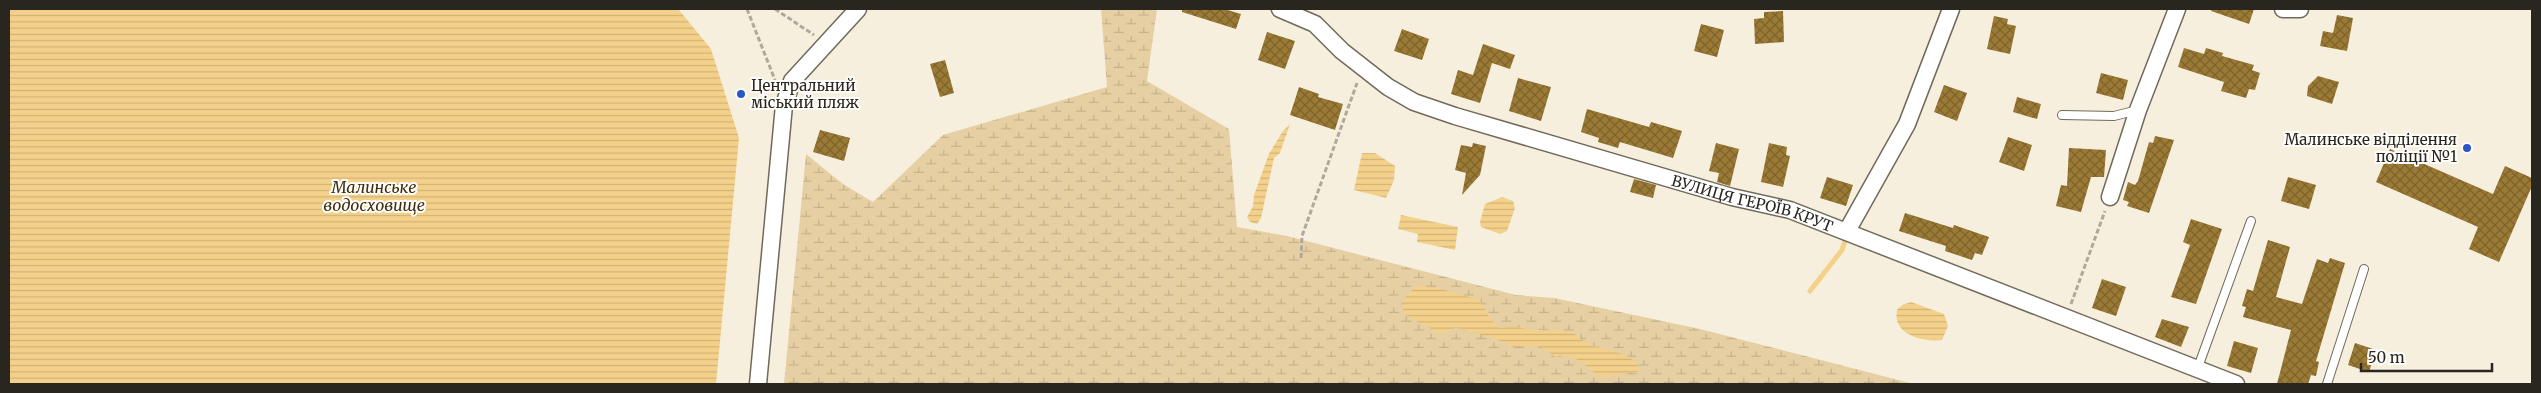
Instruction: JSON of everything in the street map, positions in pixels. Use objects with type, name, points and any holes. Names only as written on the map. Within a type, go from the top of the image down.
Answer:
[{"type":"street","points":[[758,384],[784,105],[792,81],[858,9]]},
{"type":"street","name":"ВУЛИЦЯ ГЕРОЇВ КРУТ","points":[[1280,9],[1315,24],[1363,68],[1388,87],[1414,102],[1447,114],[1732,197],[1778,206],[1847,231],[2236,384]]},
{"type":"street","points":[[1847,231],[1907,124],[1951,9]]},
{"type":"street","points":[[2110,197],[2138,110],[2177,9]]},
{"type":"street","points":[[2283,9],[2300,9]]},
{"type":"lane","points":[[2062,115],[2114,116],[2138,110]]},
{"type":"lane","points":[[2197,370],[2251,221]]},
{"type":"lane","points":[[2327,384],[2364,269]]},
{"type":"path","points":[[747,9],[784,105]]},
{"type":"path","points":[[775,9],[827,44]]},
{"type":"path","points":[[1301,258],[1305,229],[1363,68]]},
{"type":"path","points":[[2066,318],[2110,197]]},
{"type":"green space","points":[[1101,9],[1157,9],[1147,81],[1229,129],[1237,227],[1287,236],[1516,295],[1554,298],[1700,329],[1914,384],[784,384],[806,154],[843,184],[873,202],[943,135],[1107,87]]},
{"type":"water","name":"Малинське водосховище","points":[[9,9],[679,10],[711,49],[739,138],[716,384],[9,384]]},
{"type":"water","points":[[1290,124],[1280,153],[1274,158],[1261,218],[1257,224],[1250,222],[1247,217],[1253,206],[1254,195],[1269,154],[1283,131]]},
{"type":"water","points":[[1362,153],[1375,153],[1395,166],[1394,180],[1386,198],[1354,190]]},
{"type":"water","points":[[1502,197],[1513,201],[1515,208],[1507,231],[1500,234],[1481,227],[1480,222],[1485,204]]},
{"type":"water","points":[[1401,215],[1458,227],[1455,250],[1417,242],[1418,234],[1398,229]]},
{"type":"water","points":[[1418,286],[1438,288],[1480,300],[1489,317],[1499,328],[1516,326],[1528,329],[1574,333],[1581,340],[1590,344],[1626,356],[1640,368],[1638,372],[1599,377],[1574,358],[1568,356],[1555,357],[1543,348],[1534,345],[1513,347],[1494,338],[1455,328],[1445,333],[1439,333],[1404,313],[1404,300]]},
{"type":"water","points":[[1911,302],[1944,314],[1948,326],[1942,340],[1918,338],[1910,335],[1899,326],[1897,310],[1902,305]]},
{"type":"building","points":[[1182,9],[1224,9],[1241,14],[1236,29],[1182,12]]},
{"type":"building","points":[[2212,9],[2254,9],[2249,24],[2211,11]]},
{"type":"building","points":[[1783,11],[1784,42],[1755,44],[1754,19],[1764,18],[1764,12]]},
{"type":"building","points":[[2337,15],[2353,18],[2347,51],[2320,46],[2323,31],[2333,33]]},
{"type":"building","points":[[1994,16],[2008,19],[2007,24],[2016,26],[2010,54],[1987,49]]},
{"type":"building","points":[[1701,24],[1724,30],[1717,57],[1694,51]]},
{"type":"building","points":[[1402,29],[1429,39],[1422,60],[1394,51]]},
{"type":"building","points":[[1267,32],[1295,41],[1285,69],[1258,60]]},
{"type":"building","points":[[1483,44],[1515,55],[1510,69],[1492,63],[1480,103],[1451,94],[1458,70],[1473,75]]},
{"type":"building","points":[[2184,48],[2204,54],[2206,48],[2223,53],[2222,56],[2254,65],[2252,70],[2260,73],[2255,90],[2249,89],[2246,98],[2221,91],[2224,82],[2178,67]]},
{"type":"building","points":[[945,60],[954,93],[940,97],[930,64]]},
{"type":"building","points":[[2101,73],[2128,80],[2123,100],[2096,93]]},
{"type":"building","points":[[2318,76],[2339,82],[2332,104],[2307,96],[2308,86]]},
{"type":"building","points":[[1518,78],[1551,87],[1541,121],[1509,111]]},
{"type":"building","points":[[1944,85],[1967,93],[1957,121],[1934,112]]},
{"type":"building","points":[[1299,87],[1319,94],[1318,97],[1343,104],[1335,130],[1290,115]]},
{"type":"building","points":[[2017,97],[2041,104],[2037,119],[2013,112]]},
{"type":"building","points":[[1587,109],[1649,127],[1651,122],[1682,131],[1673,158],[1620,142],[1618,148],[1598,142],[1599,138],[1581,132]]},
{"type":"building","points":[[820,130],[850,138],[844,161],[813,152]]},
{"type":"building","points":[[2155,136],[2174,140],[2149,213],[2127,206],[2129,202],[2123,200],[2128,182],[2135,185],[2138,181],[2149,142],[2153,143]]},
{"type":"building","points":[[2008,137],[2032,145],[2024,171],[1999,162]]},
{"type":"building","points":[[1473,143],[1486,146],[1480,175],[1462,195],[1466,173],[1455,170],[1461,145],[1472,147]]},
{"type":"building","points":[[1716,143],[1739,149],[1730,186],[1717,182],[1719,173],[1709,171]]},
{"type":"building","points":[[1769,143],[1787,147],[1786,155],[1790,156],[1783,187],[1761,182]]},
{"type":"building","points":[[2069,148],[2106,150],[2104,177],[2091,177],[2081,212],[2056,206],[2061,185],[2067,186]]},
{"type":"building","points":[[2390,149],[2493,194],[2505,166],[2532,178],[2532,186],[2499,262],[2469,249],[2478,227],[2376,182]]},
{"type":"building","points":[[1827,177],[1853,185],[1846,206],[1820,198]]},
{"type":"building","points":[[2288,177],[2316,185],[2309,209],[2281,201]]},
{"type":"building","points":[[1634,179],[1656,185],[1653,198],[1630,192]]},
{"type":"building","points":[[1905,213],[1953,228],[1954,225],[1989,237],[1982,255],[1975,253],[1972,260],[1945,251],[1946,246],[1899,231]]},
{"type":"building","points":[[2191,219],[2222,229],[2196,304],[2171,297],[2190,245],[2183,242]]},
{"type":"building","points":[[2268,240],[2290,247],[2276,297],[2302,304],[2317,259],[2328,263],[2330,258],[2345,263],[2316,361],[2319,362],[2316,376],[2311,375],[2308,384],[2277,384],[2291,330],[2243,317],[2246,307],[2242,306],[2247,289],[2253,291]]},
{"type":"building","points":[[2102,279],[2126,287],[2116,316],[2092,308]]},
{"type":"building","points":[[2162,319],[2189,327],[2181,347],[2155,337]]},
{"type":"building","points":[[2234,341],[2258,348],[2251,373],[2227,366]]},
{"type":"building","points":[[2355,343],[2376,350],[2369,372],[2348,365]]},
{"type":"waterway","points":[[1810,291],[1842,250],[1845,241]]},
{"type":"place","name":"Центральний міський пляж","points":[[741,94]]},
{"type":"place","name":"Малинське відділення поліції №1","points":[[2467,148]]}]
